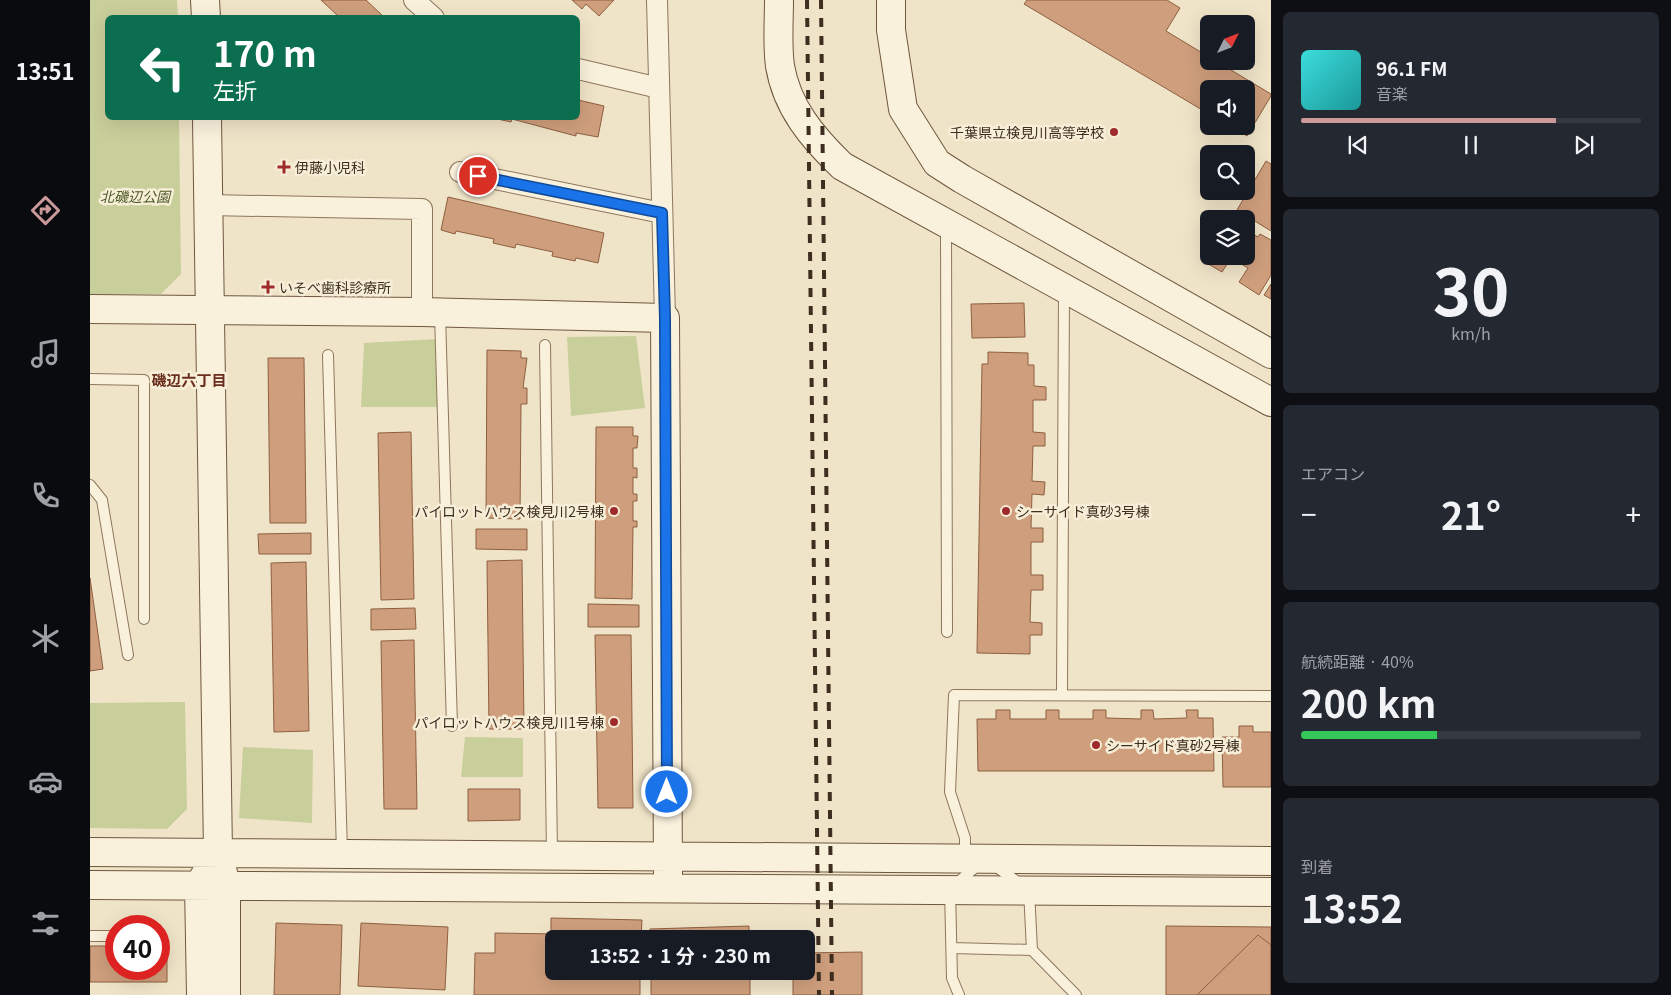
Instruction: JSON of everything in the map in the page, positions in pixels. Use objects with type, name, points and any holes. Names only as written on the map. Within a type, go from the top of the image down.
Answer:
[{"type":"street","points":[[205,0],[206,15]]},
{"type":"street","points":[[414,0],[431,15]]},
{"type":"street","points":[[657,0],[665,318],[668,887]]},
{"type":"street","points":[[778,0],[780,65],[784,85],[803,124],[842,166],[1271,402]]},
{"type":"street","points":[[891,0],[892,39],[902,109],[938,163],[971,184],[1271,354]]},
{"type":"street","points":[[580,69],[659,88]]},
{"type":"street","points":[[207,120],[218,853],[226,885],[226,995]]},
{"type":"street","points":[[460,172],[662,213]]},
{"type":"street","points":[[208,205],[422,209],[431,313]]},
{"type":"street","points":[[90,309],[665,318]]},
{"type":"street","points":[[90,852],[1271,861]]},
{"type":"street","points":[[201,995],[199,885],[218,853]]},
{"type":"street","points":[[90,885],[1271,892]]},
{"type":"lane","points":[[946,224],[947,632]]},
{"type":"lane","points":[[1062,695],[1064,289]]},
{"type":"lane","points":[[431,313],[452,726]]},
{"type":"lane","points":[[545,345],[552,855]]},
{"type":"lane","points":[[328,355],[342,854]]},
{"type":"lane","points":[[90,379],[144,380],[144,619]]},
{"type":"lane","points":[[90,485],[102,500],[128,655]]},
{"type":"lane","points":[[1076,995],[1032,950],[1029,890],[975,858],[965,838],[950,792],[954,695],[1271,696]]},
{"type":"lane","points":[[959,995],[952,978],[950,890],[975,858]]},
{"type":"lane","points":[[90,936],[105,936]]},
{"type":"lane","points":[[952,948],[1032,950]]},
{"type":"green space","name":"北磯辺公園","points":[[90,0],[177,0],[178,15],[105,15],[105,120],[179,120],[181,274],[161,294],[90,294]]},
{"type":"green space","points":[[636,336],[645,408],[571,416],[567,337]]},
{"type":"green space","points":[[438,339],[437,407],[361,407],[364,343]]},
{"type":"green space","points":[[185,702],[187,809],[167,829],[90,828],[90,703]]},
{"type":"green space","points":[[465,737],[523,738],[523,777],[461,777]]},
{"type":"green space","points":[[243,747],[313,750],[312,823],[239,818]]},
{"type":"building","points":[[321,0],[366,0],[382,15],[337,15]]},
{"type":"building","points":[[572,0],[614,0],[599,16],[586,4],[582,9]]},
{"type":"building","points":[[1027,0],[1167,0],[1180,8],[1166,31],[1200,52],[1200,70],[1231,70],[1248,80],[1200,80],[1200,109],[1024,4]]},
{"type":"building","points":[[1255,84],[1271,94],[1255,123]]},
{"type":"building","points":[[580,100],[604,106],[598,137],[576,133],[576,136],[516,120],[580,120]]},
{"type":"building","points":[[1266,161],[1271,164],[1271,231],[1255,221],[1255,210],[1237,210],[1243,200],[1255,200],[1255,180]]},
{"type":"building","points":[[448,197],[604,233],[598,263],[576,258],[575,261],[552,256],[553,252],[516,244],[515,248],[493,243],[494,239],[456,231],[455,234],[441,230]]},
{"type":"building","points":[[1260,234],[1271,240],[1271,275],[1259,295],[1239,282],[1248,268],[1243,265],[1255,265],[1255,235],[1258,237]]},
{"type":"building","points":[[1210,265],[1226,265],[1222,272]]},
{"type":"building","points":[[1271,284],[1271,299],[1264,295]]},
{"type":"building","points":[[1024,303],[1025,337],[972,338],[971,304]]},
{"type":"building","points":[[487,350],[521,351],[521,358],[527,358],[523,388],[527,388],[527,404],[521,404],[520,519],[486,518]]},
{"type":"building","name":"シーサイド真砂3号棟","points":[[988,352],[1028,353],[1028,365],[1034,365],[1034,386],[1046,387],[1046,400],[1033,400],[1033,432],[1045,433],[1045,446],[1033,446],[1032,481],[1045,482],[1044,495],[1032,494],[1031,528],[1043,528],[1043,542],[1031,542],[1031,575],[1043,575],[1043,590],[1031,590],[1030,622],[1042,623],[1042,635],[1030,635],[1030,654],[977,653],[982,364],[988,364]]},
{"type":"building","points":[[268,358],[304,358],[306,523],[270,523]]},
{"type":"building","name":"パイロットハウス検見川2号棟","points":[[596,427],[633,427],[633,436],[638,436],[637,448],[633,448],[633,468],[637,468],[637,478],[633,477],[633,494],[637,494],[637,501],[633,501],[633,521],[637,521],[637,527],[633,527],[632,599],[595,598]]},
{"type":"building","points":[[411,432],[414,599],[381,600],[378,433]]},
{"type":"building","points":[[476,529],[527,529],[527,550],[476,549]]},
{"type":"building","points":[[311,533],[311,554],[259,554],[258,534]]},
{"type":"building","points":[[522,560],[524,729],[489,729],[487,561]]},
{"type":"building","points":[[306,562],[309,731],[274,732],[271,563]]},
{"type":"building","points":[[90,578],[103,669],[90,671]]},
{"type":"building","points":[[588,604],[639,605],[639,627],[588,627]]},
{"type":"building","points":[[415,608],[416,629],[371,630],[371,609]]},
{"type":"building","name":"パイロットハウス検見川1号棟","points":[[595,635],[631,635],[633,808],[598,808]]},
{"type":"building","points":[[414,640],[417,809],[384,809],[381,641]]},
{"type":"building","name":"シーサイド真砂2号棟","points":[[996,710],[1010,710],[1010,719],[1046,719],[1046,710],[1059,710],[1059,719],[1093,719],[1093,710],[1106,710],[1106,718],[1141,719],[1141,710],[1153,710],[1154,719],[1187,718],[1186,710],[1198,710],[1198,718],[1213,718],[1214,771],[978,771],[977,719],[996,719]]},
{"type":"building","points":[[1239,726],[1253,726],[1253,732],[1271,732],[1271,787],[1223,787],[1222,737],[1239,737]]},
{"type":"building","points":[[468,789],[520,789],[520,820],[468,821]]},
{"type":"building","points":[[551,918],[642,920],[641,930],[551,930]]},
{"type":"building","points":[[276,923],[342,925],[340,995],[274,995]]},
{"type":"building","points":[[361,923],[448,927],[445,990],[358,986]]},
{"type":"building","points":[[749,926],[749,930],[650,929]]},
{"type":"building","points":[[1166,926],[1271,927],[1271,995],[1166,995]]},
{"type":"building","points":[[495,933],[545,934],[545,980],[640,980],[640,995],[474,995],[475,953],[495,953]]},
{"type":"building","points":[[1258,935],[1271,945],[1271,995],[1197,995]]},
{"type":"building","points":[[90,946],[105,946],[105,980],[167,980],[167,982],[90,982]]},
{"type":"building","points":[[862,952],[862,995],[793,995],[793,980],[815,980],[815,953]]},
{"type":"building","points":[[651,980],[750,980],[750,995],[651,995]]},
{"type":"railway","points":[[807,0],[819,995]]},
{"type":"railway","points":[[821,0],[832,995]]},
{"type":"place","name":"千葉県立検見川高等学校","points":[[1114,132]]},
{"type":"place","name":"伊藤小児科","points":[[284,167]]},
{"type":"place","name":"いそべ歯科診療所","points":[[268,287]]},
{"type":"place","name":"パイロットハウス検見川2号棟","points":[[614,511]]},
{"type":"place","name":"シーサイド真砂3号棟","points":[[1006,511]]},
{"type":"place","name":"パイロットハウス検見川1号棟","points":[[614,722]]},
{"type":"place","name":"シーサイド真砂2号棟","points":[[1096,745]]},
{"type":"district","name":"磯辺六丁目","points":[[189,379]]},
{"type":"route","points":[[478,176],[662,213],[665,318],[667,792]]}]
